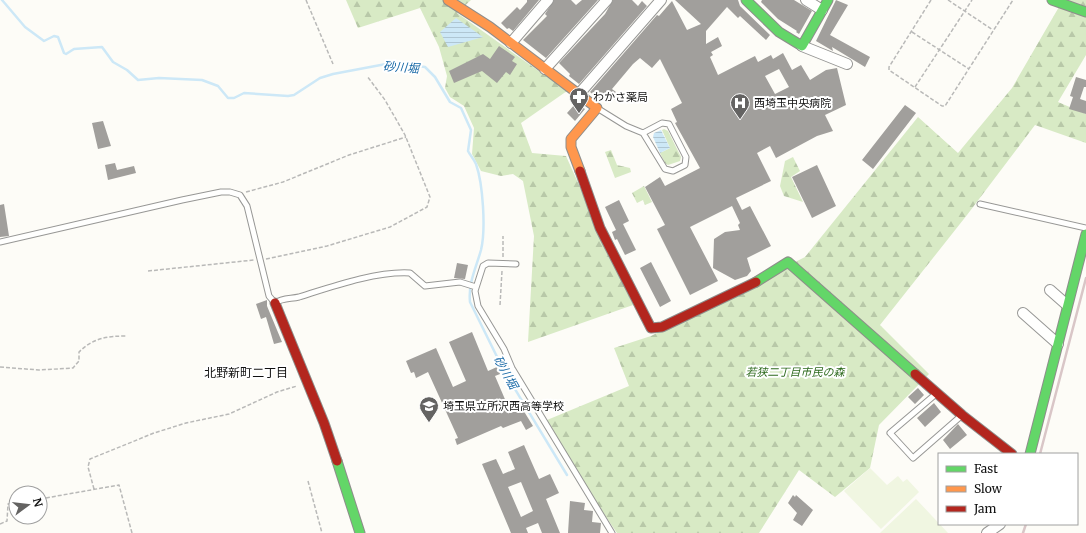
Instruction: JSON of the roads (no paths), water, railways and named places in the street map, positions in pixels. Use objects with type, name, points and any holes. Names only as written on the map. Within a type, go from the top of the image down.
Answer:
[{"type":"street","points":[[448,0],[511,43],[597,108],[572,139],[571,148],[606,241],[651,328],[656,329],[662,327],[765,278],[788,262],[962,415],[1011,453]]},
{"type":"street","points":[[511,43],[548,0]]},
{"type":"street","points":[[545,69],[607,0]]},
{"type":"street","points":[[746,0],[779,32],[802,46],[847,64]]},
{"type":"street","points":[[806,0],[822,10]]},
{"type":"street","points":[[802,46],[828,0]]},
{"type":"street","points":[[1052,0],[1086,12]]},
{"type":"street","points":[[579,94],[656,2]]},
{"type":"street","points":[[1030,453],[1086,234]]},
{"type":"street","points":[[1050,290],[1067,305]]},
{"type":"street","points":[[275,303],[309,383],[324,423],[360,533]]},
{"type":"street","points":[[1023,313],[1058,344]]},
{"type":"street","points":[[987,533],[999,525]]},
{"type":"lane","points":[[597,108],[626,126],[643,133],[666,169],[673,171],[685,165],[686,157],[669,124],[662,123],[643,133]]},
{"type":"lane","points":[[0,242],[182,200],[221,192],[230,192],[240,195],[247,206],[269,296],[275,303],[358,280],[396,273],[410,273],[425,286],[460,282],[475,287]]},
{"type":"lane","points":[[980,204],[1086,228]]},
{"type":"lane","points":[[516,264],[485,264],[475,287],[478,306],[504,349],[509,363],[612,533]]},
{"type":"lane","points":[[937,393],[890,433],[913,458],[962,415]]},
{"type":"water","points":[[456,18],[483,37],[448,47],[440,32]]},
{"type":"water","points":[[661,130],[670,148],[660,153],[653,137],[654,133]]},
{"type":"waterway","name":"砂川堀","points":[[2,0],[25,27],[44,41],[54,36],[58,37],[64,53],[66,54],[74,49],[102,47],[113,62],[127,70],[138,80],[159,78],[202,80],[218,86],[228,98],[234,98],[244,93],[288,96],[294,95],[320,78],[333,74],[386,64],[392,66],[409,65],[425,67],[435,77],[450,102],[461,108],[471,130],[468,151],[475,162],[482,194],[483,241],[471,282],[470,302],[504,371],[567,475]]},
{"type":"railway","points":[[1040,453],[1086,278]]},
{"type":"railway","points":[[1023,533],[1026,525]]},
{"type":"place","name":"わかさ薬局","points":[[579,114]]},
{"type":"place","name":"西埼玉中央病院","points":[[740,120]]},
{"type":"place","name":"埼玉県立所沢西高等学校","points":[[429,423]]},
{"type":"district","name":"北野新町二丁目","points":[[246,372]]},
{"type":"park label","name":"若狭二丁目市民の森","points":[[795,372]]}]
